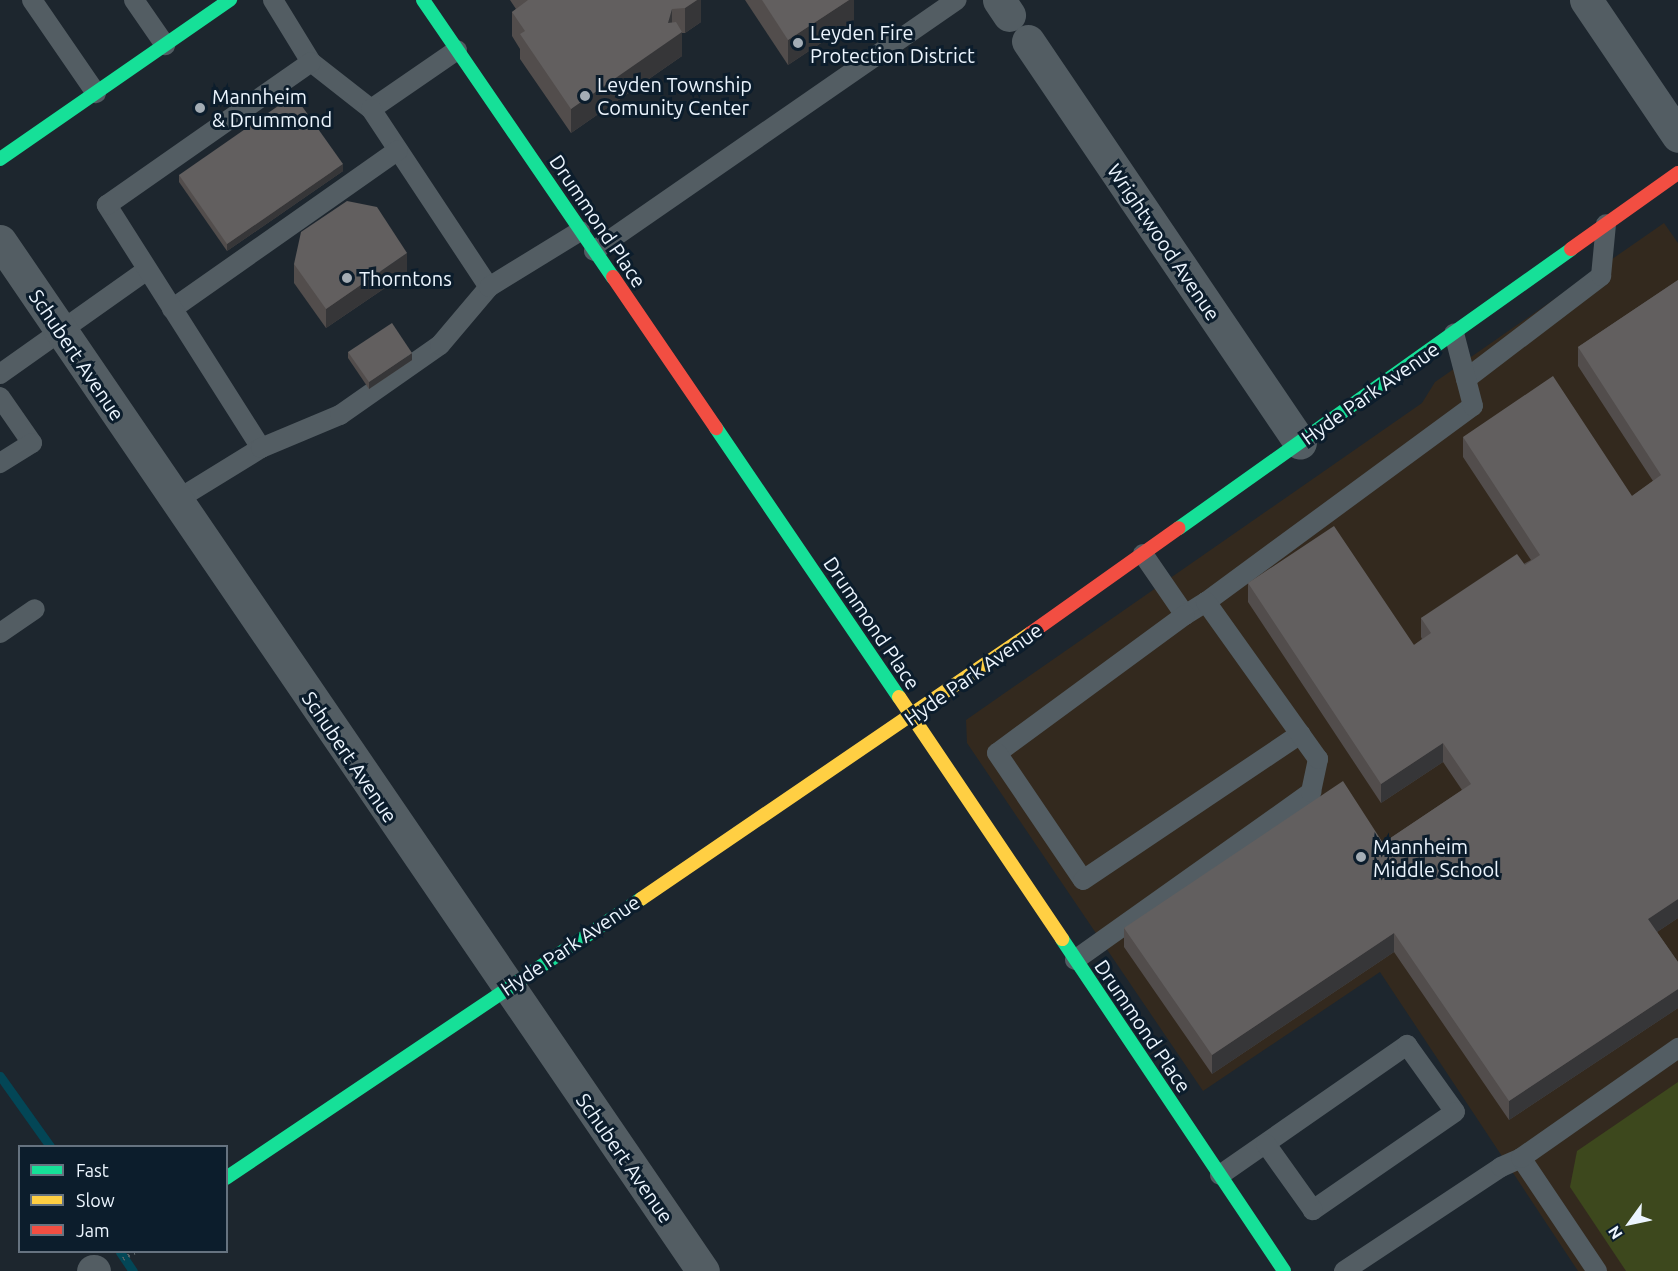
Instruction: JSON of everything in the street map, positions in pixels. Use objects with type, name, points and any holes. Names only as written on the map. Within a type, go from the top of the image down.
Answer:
[{"type":"street","points":[[0,159],[230,0]]},
{"type":"street","name":"Drummond Place","points":[[423,0],[913,717],[1284,1271]]},
{"type":"street","points":[[1586,0],[1678,136]]},
{"type":"street","name":"Wrightwood Avenue","points":[[1028,41],[1300,442]]},
{"type":"street","name":"Hyde Park Avenue","points":[[228,1177],[507,987],[913,717],[1678,173]]},
{"type":"street","name":"Schubert Avenue","points":[[0,241],[175,501],[703,1271]]},
{"type":"lane","points":[[32,0],[96,93]]},
{"type":"lane","points":[[134,0],[165,45]]},
{"type":"lane","points":[[273,0],[311,62],[371,109],[489,287]]},
{"type":"lane","points":[[594,250],[956,0]]},
{"type":"lane","points":[[371,109],[457,50]]},
{"type":"lane","points":[[261,448],[107,206],[311,62]]},
{"type":"lane","points":[[172,309],[398,150]]},
{"type":"lane","points":[[1466,379],[1601,276],[1606,224]]},
{"type":"lane","points":[[175,501],[261,448],[340,415],[358,403],[440,345],[489,287],[580,231]]},
{"type":"lane","points":[[0,374],[147,270]]},
{"type":"lane","points":[[1300,734],[1083,880],[997,753],[1473,406],[1454,333]]},
{"type":"lane","points":[[0,397],[32,443],[0,463]]},
{"type":"lane","points":[[1143,554],[1185,615]]},
{"type":"lane","points":[[1076,960],[1311,792],[1318,759],[1206,602]]},
{"type":"lane","points":[[0,633],[35,609]]},
{"type":"lane","points":[[1220,1175],[1407,1045],[1455,1112],[1313,1210],[1266,1144]]},
{"type":"lane","points":[[1344,1271],[1501,1167],[1521,1158],[1678,1048]]},
{"type":"lane","points":[[1521,1158],[1597,1271]]},
{"type":"shaded area","name":"Mannheim Middle School","points":[[1664,223],[1678,243],[1678,1271],[1578,1271],[1380,972],[1203,1091],[967,743],[966,720],[1422,403],[1435,382]]},
{"type":"green space","points":[[1678,1082],[1678,1271],[1626,1271],[1570,1187],[1577,1151]]},
{"type":"building","name":"Leyden Township Comunity Center","points":[[528,0],[697,0],[685,8],[672,9],[668,23],[676,22],[682,32],[571,109],[520,34],[525,31],[512,12]]},
{"type":"building","points":[[762,0],[849,0],[788,40]]},
{"type":"building","points":[[294,95],[343,164],[227,244],[179,175]]},
{"type":"building","name":"Thorntons","points":[[347,201],[377,207],[407,253],[326,309],[294,264],[301,232]]},
{"type":"building","points":[[1678,280],[1678,899],[1648,919],[1678,962],[1678,989],[1509,1101],[1394,933],[1212,1055],[1124,928],[1343,781],[1383,843],[1471,784],[1443,743],[1381,784],[1248,583],[1334,526],[1414,645],[1431,633],[1421,618],[1517,554],[1525,565],[1540,555],[1463,437],[1553,376],[1632,496],[1661,475],[1578,347]]},
{"type":"building","points":[[392,323],[412,353],[369,382],[348,352]]},
{"type":"waterway","points":[[0,1076],[49,1145]]},
{"type":"waterway","points":[[121,1253],[133,1271]]},
{"type":"traffic: fast","points":[[0,159],[230,0]]},
{"type":"traffic: fast","points":[[423,0],[613,277]]},
{"type":"traffic: fast","points":[[1179,528],[1571,249]]},
{"type":"traffic: fast","points":[[716,428],[899,697]]},
{"type":"traffic: fast","points":[[228,1177],[641,899]]},
{"type":"traffic: fast","points":[[1062,939],[1284,1271]]},
{"type":"traffic: slow","points":[[641,899],[1031,633]]},
{"type":"traffic: slow","points":[[899,697],[1062,939]]},
{"type":"traffic: jam","points":[[1571,249],[1678,173]]},
{"type":"traffic: jam","points":[[613,277],[716,428]]},
{"type":"traffic: jam","points":[[1031,633],[1179,528]]},
{"type":"place","name":"Leyden Fire Protection District","points":[[798,43]]},
{"type":"place","name":"Leyden Township Comunity Center","points":[[585,96]]},
{"type":"place","name":"Mannheim & Drummond","points":[[200,108]]},
{"type":"place","name":"Thorntons","points":[[347,278]]},
{"type":"place","name":"Mannheim Middle School","points":[[1361,857]]}]
